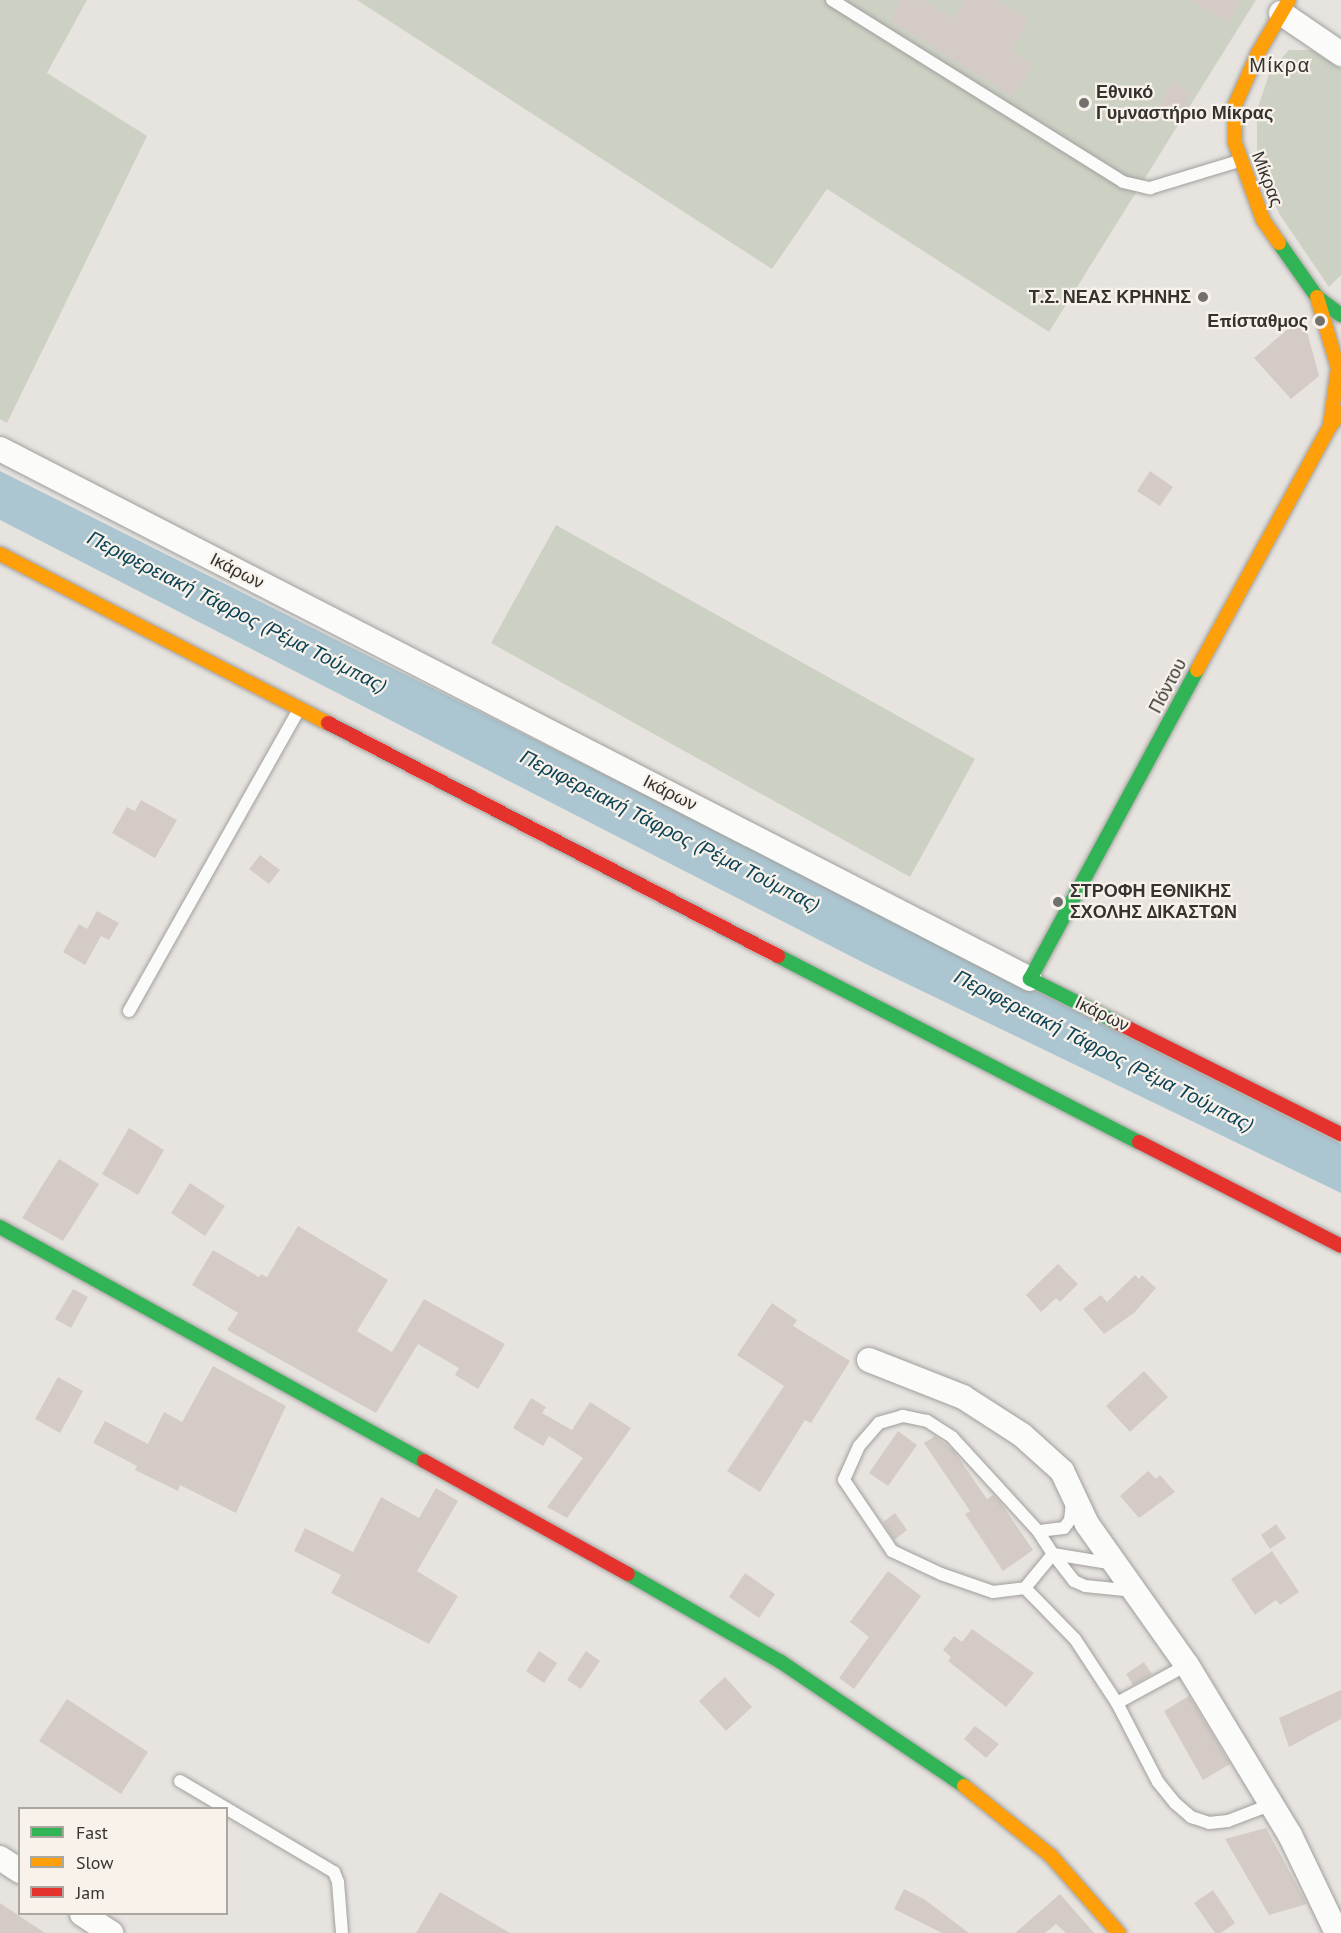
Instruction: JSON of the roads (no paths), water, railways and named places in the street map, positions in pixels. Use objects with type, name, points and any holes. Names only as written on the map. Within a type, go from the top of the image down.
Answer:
[{"type":"street","name":"Μίκρας","points":[[1285,7],[1258,53],[1235,105],[1232,124],[1239,161],[1263,220],[1317,297]]},
{"type":"street","points":[[1285,7],[1341,54]]},
{"type":"street","points":[[1317,297],[1341,315]]},
{"type":"street","points":[[1317,297],[1338,368],[1336,404],[1330,426]]},
{"type":"street","name":"Πόντου","points":[[1030,979],[1330,426],[1341,413]]},
{"type":"street","name":"Ικάρων","points":[[0,449],[1030,979],[1341,1134]]},
{"type":"street","points":[[0,554],[1341,1246]]},
{"type":"street","points":[[0,1227],[598,1556],[781,1662],[984,1799],[1051,1856],[1119,1933]]},
{"type":"street","points":[[869,1360],[963,1397],[1051,1458],[1071,1487],[1087,1524],[1187,1665],[1270,1805],[1290,1834],[1336,1933]]},
{"type":"street","points":[[0,1858],[18,1870]]},
{"type":"street","points":[[84,1915],[111,1933]]},
{"type":"lane","points":[[832,0],[1123,182],[1150,188],[1239,161]]},
{"type":"lane","points":[[129,1011],[300,708]]},
{"type":"lane","points":[[1053,1554],[1025,1588],[993,1592],[892,1551],[844,1480],[859,1446],[879,1423],[903,1416],[927,1421],[952,1437],[1038,1531],[1074,1581],[1085,1586],[1136,1591]]},
{"type":"lane","points":[[1038,1531],[1056,1531],[1070,1520],[1071,1487]]},
{"type":"lane","points":[[1053,1554],[1115,1564]]},
{"type":"lane","points":[[1025,1588],[1074,1639],[1118,1703],[1158,1782],[1191,1817],[1209,1823],[1228,1821],[1270,1805]]},
{"type":"lane","points":[[1118,1703],[1187,1665]]},
{"type":"lane","points":[[180,1781],[224,1807]]},
{"type":"lane","points":[[228,1809],[334,1872],[338,1878],[342,1933]]},
{"type":"water","name":"Περιφερειακή Τάφρος (Ρέμα Τούμπας)","points":[[0,471],[1341,1144],[1341,1193],[868,965],[0,520]]},
{"type":"place","name":"Εθνικό Γυμναστήριο Μίκρας","points":[[1084,103]]},
{"type":"place","name":"Τ.Σ. ΝΕΑΣ ΚΡΗΝΗΣ","points":[[1203,297]]},
{"type":"place","name":"Επίσταθμος","points":[[1320,321]]},
{"type":"place","name":"ΣΤΡΟΦΗ ΕΘΝΙΚΗΣ ΣΧΟΛΗΣ ΔΙΚΑΣΤΩΝ","points":[[1058,902]]},
{"type":"district","name":"Μίκρα","points":[[1280,65]]}]
